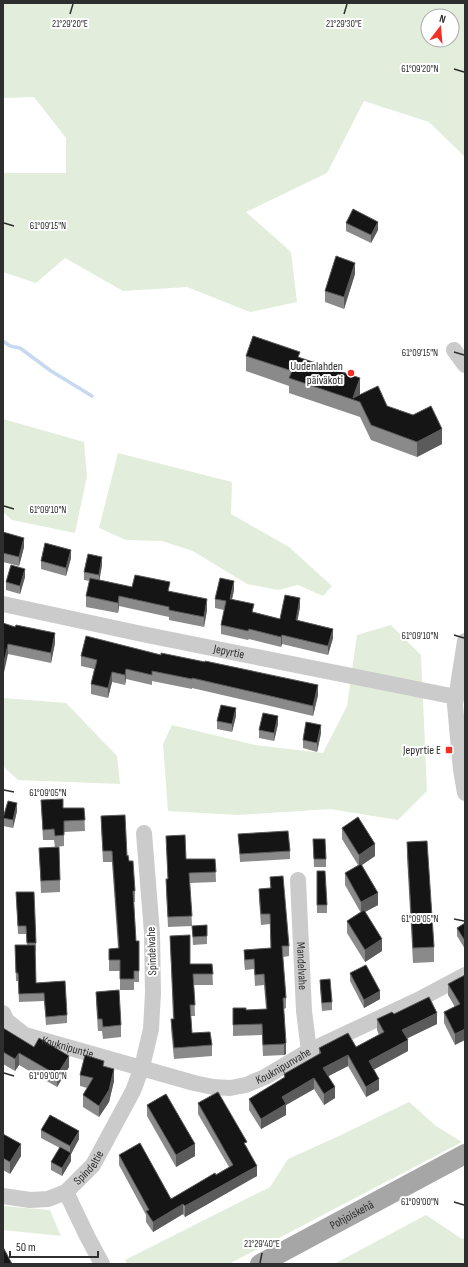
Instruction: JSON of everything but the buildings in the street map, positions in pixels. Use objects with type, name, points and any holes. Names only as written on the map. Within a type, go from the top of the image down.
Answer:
[{"type":"main road","name":"Pohjoiskehä","points":[[260,1264],[465,1154]]},
{"type":"street","points":[[454,350],[465,366]]},
{"type":"street","name":"Jepyrtie","points":[[3,604],[456,697]]},
{"type":"street","points":[[465,641],[455,705],[460,770],[465,794]]},
{"type":"street","name":"Spindelvahe","points":[[142,1067],[151,1029],[153,993],[152,933],[144,833]]},
{"type":"street","name":"Mandelvahe","points":[[298,880],[304,1011],[309,1051]]},
{"type":"street","name":"Kouknipunvahe","points":[[142,1067],[194,1083],[213,1087],[230,1088],[246,1085],[265,1077],[309,1051],[418,1000],[465,975]]},
{"type":"street","name":"Kouknipuntie","points":[[3,1012],[7,1021],[25,1035],[142,1067]]},
{"type":"street","name":"Spindeltie","points":[[102,1264],[66,1192],[94,1165],[133,1091],[142,1067]]},
{"type":"street","points":[[3,1196],[30,1200],[48,1199],[66,1192]]},
{"type":"green space","points":[[3,3],[465,3],[465,157],[429,122],[364,101],[327,173],[246,212],[291,252],[297,302],[250,312],[187,287],[123,291],[65,258],[36,283],[3,272],[3,173],[66,173],[66,138],[34,97],[3,98]]},
{"type":"green space","points":[[3,419],[84,442],[87,476],[75,533],[12,520],[3,512]]},
{"type":"green space","points":[[118,453],[232,482],[231,514],[289,547],[332,586],[323,596],[298,585],[278,590],[247,584],[193,551],[162,541],[126,540],[99,528]]},
{"type":"green space","points":[[391,625],[421,655],[427,791],[398,820],[330,809],[238,815],[168,811],[163,744],[172,725],[255,745],[323,753],[347,706],[357,635]]},
{"type":"green space","points":[[3,698],[66,703],[117,756],[120,784],[18,780],[3,766]]},
{"type":"green space","points":[[409,1102],[436,1126],[462,1142],[229,1264],[127,1264],[125,1260],[270,1187],[288,1159]]},
{"type":"green space","points":[[3,1206],[50,1210],[61,1236],[3,1230]]},
{"type":"green space","points":[[426,1215],[462,1239],[465,1238],[465,1264],[334,1264]]},
{"type":"waterway","points":[[3,341],[10,346],[20,348],[51,371],[92,396]]},
{"type":"place","name":"Uudenlahden päiväkoti","points":[[351,373]]},
{"type":"place","name":"Jepyrtie E","points":[[449,750]]}]
